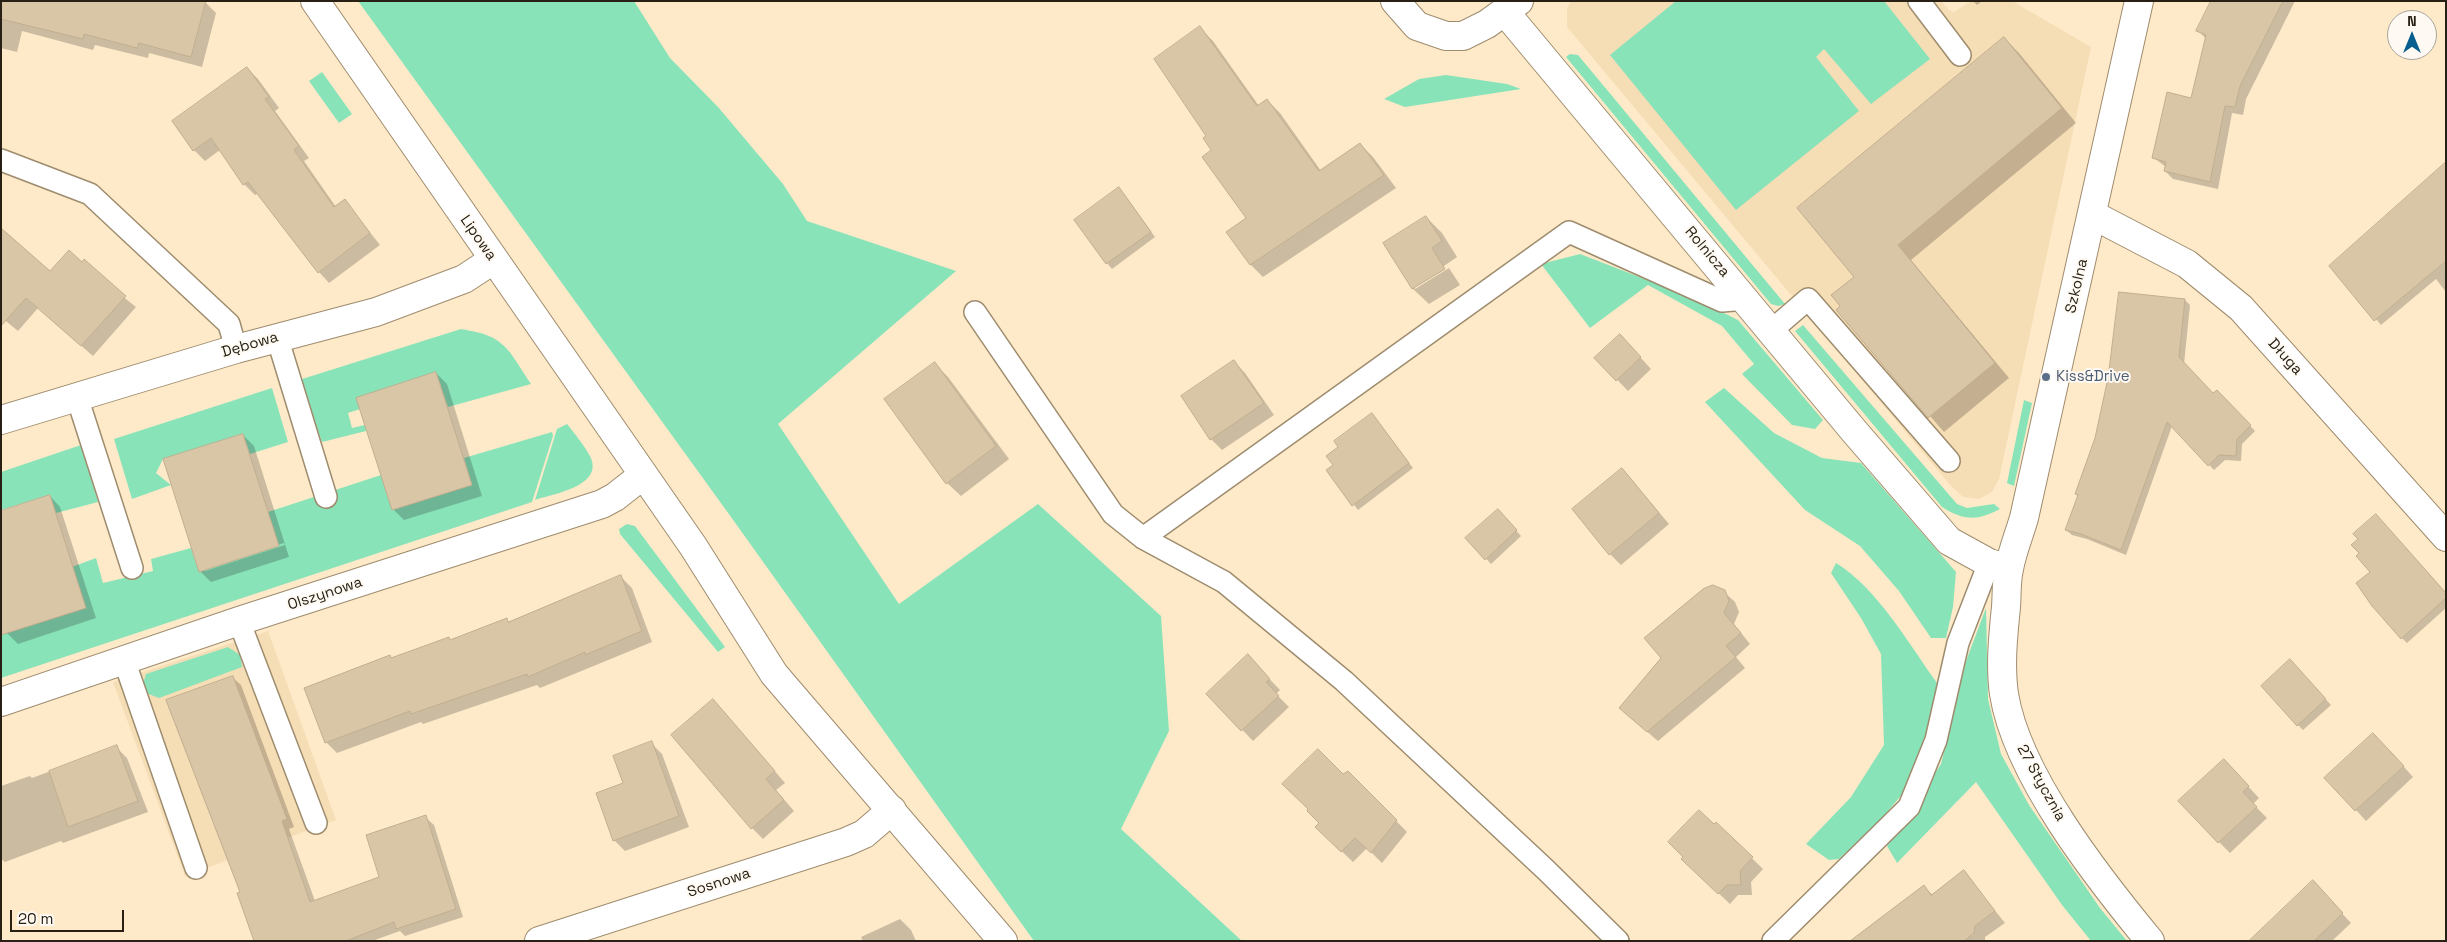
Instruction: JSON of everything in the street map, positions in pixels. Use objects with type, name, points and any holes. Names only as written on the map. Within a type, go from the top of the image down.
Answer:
[{"type":"street","name":"Lipowa","points":[[315,1],[693,546],[774,674],[1003,941]]},
{"type":"street","name":"Rolnicza","points":[[1395,1],[1417,26],[1439,35],[1463,36],[1512,6],[1746,299],[1854,431],[1949,541],[1999,566]]},
{"type":"street","name":"Szkolna","points":[[1999,566],[2024,518],[2139,1]]},
{"type":"street","name":"Długa","points":[[2092,215],[2187,264],[2241,308],[2446,538]]},
{"type":"street","name":"Dębowa","points":[[1,420],[277,337],[376,312],[464,279],[494,260]]},
{"type":"street","name":"Olszynowa","points":[[1,702],[239,621],[602,504],[615,497],[643,475]]},
{"type":"street","name":"27 Stycznia","points":[[1999,566],[2004,694],[2013,730],[2029,767],[2065,826],[2124,910],[2150,941]]},
{"type":"street","name":"Sosnowa","points":[[539,941],[846,842],[864,834],[892,810]]},
{"type":"lane","points":[[1919,1],[1960,54]]},
{"type":"lane","points":[[1,160],[90,194],[229,324],[236,349]]},
{"type":"lane","points":[[1143,538],[1569,232],[1722,301],[1746,299]]},
{"type":"lane","points":[[1772,330],[1808,299],[1949,461]]},
{"type":"lane","points":[[975,312],[1113,514],[1143,538],[1224,582],[1344,681],[1546,870],[1618,941]]},
{"type":"lane","points":[[277,337],[326,497]]},
{"type":"lane","points":[[77,396],[132,568]]},
{"type":"lane","points":[[1772,941],[1909,806],[1936,740],[1958,643],[1999,566]]},
{"type":"lane","points":[[239,621],[316,823]]},
{"type":"lane","points":[[124,660],[196,868]]},
{"type":"shaded area","points":[[1571,1],[1941,1],[1949,10],[1954,12],[1971,1],[2012,1],[2091,47],[1999,479],[1992,492],[1979,499],[1963,497],[1950,485],[1567,27],[1567,8]]},
{"type":"shaded area","points":[[268,631],[336,820],[185,876],[113,682]]},
{"type":"green space","points":[[358,1],[634,1],[670,58],[718,107],[783,184],[807,221],[956,271],[778,424],[899,604],[1038,504],[1161,616],[1169,731],[1121,829],[1242,941],[1034,941],[731,517]]},
{"type":"green space","points":[[1676,1],[1884,1],[1930,59],[1871,104],[1824,49],[1816,57],[1859,111],[1736,210],[1610,55]]},
{"type":"green space","points":[[1570,54],[1578,55],[1785,304],[1778,306],[1771,304],[1566,57]]},
{"type":"green space","points":[[322,72],[352,114],[339,123],[309,81]]},
{"type":"green space","points":[[1446,75],[1507,84],[1521,89],[1405,107],[1384,99],[1419,79]]},
{"type":"green space","points":[[1580,254],[1694,298],[1738,320],[1823,420],[1815,429],[1792,425],[1742,374],[1754,364],[1722,326],[1648,285],[1590,328],[1541,264]]},
{"type":"green space","points":[[1803,325],[1957,504],[1967,508],[1994,504],[2000,509],[1984,516],[1971,518],[1957,515],[1942,507],[1795,331]]},
{"type":"green space","points":[[461,329],[488,335],[497,340],[510,353],[531,384],[448,407],[436,372],[357,398],[360,409],[348,413],[352,428],[365,425],[366,431],[322,442],[299,380]]},
{"type":"green space","points":[[272,388],[288,442],[250,454],[243,434],[163,459],[156,473],[171,485],[132,499],[114,439]]},
{"type":"green space","points":[[1724,388],[1774,433],[1822,458],[1861,463],[1956,572],[1953,607],[1946,638],[1931,638],[1899,591],[1860,546],[1805,510],[1705,402]]},
{"type":"green space","points":[[2024,400],[2032,403],[2014,486],[2007,483]]},
{"type":"green space","points":[[567,424],[590,456],[593,466],[590,475],[584,482],[575,487],[535,500],[557,429]]},
{"type":"green space","points":[[552,432],[553,436],[532,502],[1,678],[1,620],[72,567],[96,558],[103,583],[153,571],[151,559],[191,548],[199,572],[279,546],[268,512],[381,475],[392,510],[472,485],[464,458]]},
{"type":"green space","points":[[81,445],[98,502],[56,513],[50,495],[1,510],[1,472]]},
{"type":"green space","points":[[627,524],[635,526],[725,647],[718,652],[620,534],[619,529]]},
{"type":"green space","points":[[1836,563],[1851,574],[1879,602],[1904,634],[1937,683],[1930,722],[1905,791],[1877,824],[1839,859],[1829,860],[1806,844],[1851,797],[1884,745],[1881,654],[1861,618],[1831,573]]},
{"type":"green space","points":[[1986,608],[1988,699],[2001,754],[2029,805],[2100,908],[2127,941],[2091,941],[2062,905],[1976,782],[1897,863],[1887,846],[1941,764],[1966,661]]},
{"type":"green space","points":[[228,647],[240,655],[242,667],[159,698],[146,693],[143,684],[146,674]]},
{"type":"building","points":[[1,1],[206,1],[191,57],[139,43],[137,48],[84,34],[83,39],[1,19]]},
{"type":"building","points":[[2211,1],[2283,1],[2240,86],[2235,107],[2225,106],[2210,182],[2164,171],[2166,162],[2152,158],[2167,92],[2191,98],[2206,35],[2196,31]]},
{"type":"building","points":[[1200,26],[1257,106],[1267,99],[1319,171],[1360,143],[1384,175],[1250,265],[1226,232],[1246,218],[1202,157],[1211,150],[1203,138],[1206,136],[1154,59]]},
{"type":"building","points":[[2004,37],[2062,108],[1898,245],[1995,363],[1928,418],[1836,310],[1840,306],[1831,295],[1854,277],[1797,208]]},
{"type":"building","points":[[247,67],[269,97],[265,99],[299,146],[294,150],[334,207],[345,199],[370,233],[318,273],[248,182],[243,185],[211,138],[193,151],[172,121]]},
{"type":"building","points":[[2446,162],[2446,261],[2374,321],[2329,266]]},
{"type":"building","points":[[1119,187],[1151,232],[1106,264],[1074,220]]},
{"type":"building","points":[[1426,216],[1442,241],[1432,248],[1445,269],[1412,289],[1383,243]]},
{"type":"building","points":[[1,228],[50,271],[69,250],[82,262],[84,259],[126,296],[81,346],[26,298],[1,326]]},
{"type":"building","points":[[2119,292],[2185,299],[2179,357],[2213,393],[2217,390],[2251,425],[2237,439],[2236,456],[2219,455],[2208,466],[2167,422],[2121,550],[2081,534],[2065,530],[2078,495],[2075,494],[2095,438],[2108,378]]},
{"type":"building","points":[[1620,334],[1641,357],[1616,381],[1594,358]]},
{"type":"building","points":[[1234,360],[1264,403],[1210,440],[1181,396]]},
{"type":"building","points":[[935,362],[996,446],[946,484],[884,399]]},
{"type":"building","points":[[436,372],[472,485],[392,510],[356,398]]},
{"type":"building","points":[[1372,413],[1409,463],[1352,506],[1326,470],[1333,465],[1326,456],[1338,447],[1334,441]]},
{"type":"building","points":[[243,434],[279,546],[199,572],[163,459]]},
{"type":"building","points":[[1622,468],[1659,513],[1609,555],[1572,509]]},
{"type":"building","points":[[50,495],[86,608],[1,635],[1,511]]},
{"type":"building","points":[[1498,509],[1517,530],[1485,560],[1465,538]]},
{"type":"building","points":[[2376,514],[2446,593],[2446,598],[2401,639],[2372,606],[2356,583],[2370,572],[2356,556],[2359,553],[2351,545],[2358,539],[2353,534]]},
{"type":"building","points":[[621,575],[642,631],[585,655],[585,652],[528,677],[527,674],[411,714],[410,711],[325,743],[304,688],[390,655],[391,658],[449,637],[450,640],[507,618],[508,622]]},
{"type":"building","points":[[1713,585],[1725,590],[1729,601],[1724,613],[1741,633],[1726,646],[1736,657],[1647,732],[1619,708],[1661,658],[1644,638],[1703,589]]},
{"type":"building","points":[[1248,654],[1270,679],[1266,682],[1279,696],[1241,731],[1206,694]]},
{"type":"building","points":[[2290,659],[2326,699],[2297,726],[2261,686]]},
{"type":"building","points":[[233,676],[287,819],[282,821],[310,902],[379,877],[366,835],[426,815],[456,909],[396,929],[394,922],[346,941],[254,941],[237,893],[240,892],[166,700]]},
{"type":"building","points":[[713,699],[775,771],[766,779],[784,800],[751,829],[671,735]]},
{"type":"building","points":[[2373,733],[2404,766],[2355,811],[2324,778]]},
{"type":"building","points":[[652,741],[679,816],[613,841],[596,793],[623,783],[613,756]]},
{"type":"building","points":[[117,745],[138,801],[68,827],[49,771]]},
{"type":"building","points":[[1318,749],[1343,774],[1348,771],[1397,820],[1371,853],[1355,838],[1341,852],[1315,827],[1319,823],[1307,811],[1308,809],[1282,784]]},
{"type":"building","points":[[2224,759],[2249,786],[2243,792],[2257,807],[2218,843],[2178,801]]},
{"type":"building","points":[[1699,810],[1714,824],[1716,822],[1753,857],[1740,871],[1741,885],[1727,885],[1718,894],[1681,859],[1683,857],[1668,842]]},
{"type":"building","points":[[1964,870],[1995,911],[1975,926],[1974,933],[1964,941],[1850,941],[1924,885],[1931,895]]},
{"type":"building","points":[[2313,880],[2343,913],[2314,941],[2249,941]]},
{"type":"place","name":"Kiss&Drive","points":[[2046,377]]}]
